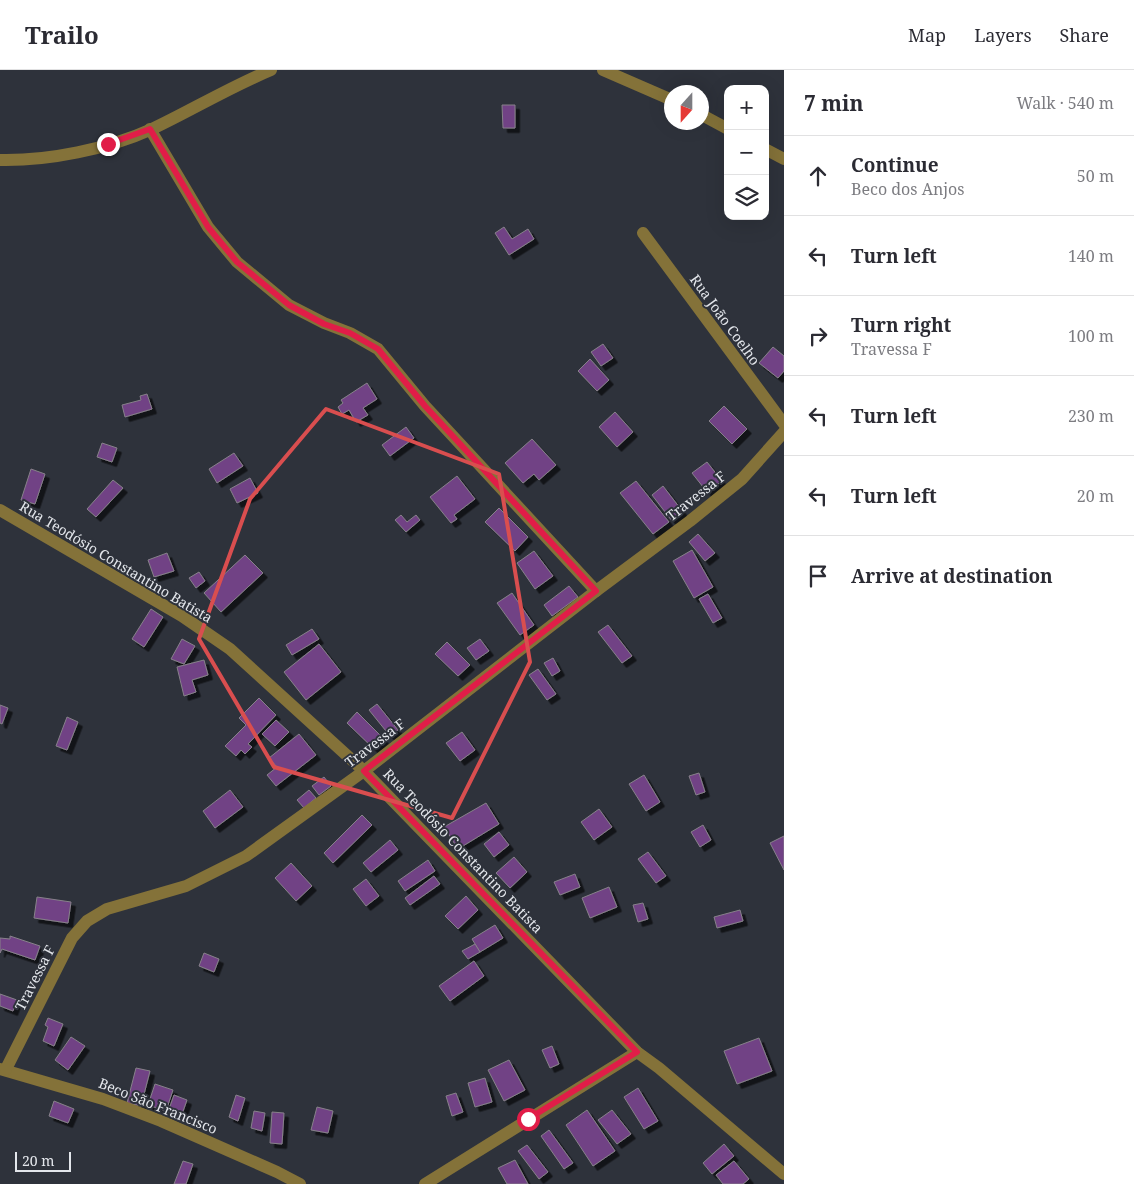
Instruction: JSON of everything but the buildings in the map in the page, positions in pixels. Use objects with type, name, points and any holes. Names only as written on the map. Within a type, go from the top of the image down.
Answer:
[{"type":"street","points":[[0,160],[72,154],[108,144],[150,129],[271,70]]},
{"type":"street","points":[[603,70],[664,97]]},
{"type":"street","points":[[709,119],[724,127]]},
{"type":"street","points":[[150,129],[208,227],[237,262],[289,305],[324,324],[350,333],[378,349],[425,406],[596,591]]},
{"type":"street","points":[[769,151],[784,159]]},
{"type":"street","name":"Rua João Coelho","points":[[643,233],[784,424]]},
{"type":"street","name":"Travessa F","points":[[3,1069],[72,938],[87,921],[107,908],[186,886],[246,856],[364,771],[596,591],[690,521],[742,479],[784,432]]},
{"type":"street","name":"Rua Teodósio Constantino Batista","points":[[0,510],[182,616],[230,649],[364,771],[637,1052],[660,1068],[784,1174]]},
{"type":"street","points":[[425,1184],[637,1052]]},
{"type":"street","name":"Beco São Francisco","points":[[3,1069],[120,1105],[277,1172],[300,1184]]},
{"type":"highlighted area","points":[[326,409],[499,474],[530,662],[452,818],[274,767],[199,639],[250,499]]},
{"type":"route","points":[[108,144],[150,129],[208,227],[237,262],[289,305],[324,324],[350,333],[378,349],[425,406],[596,591],[364,771],[637,1052],[528,1119]]}]
